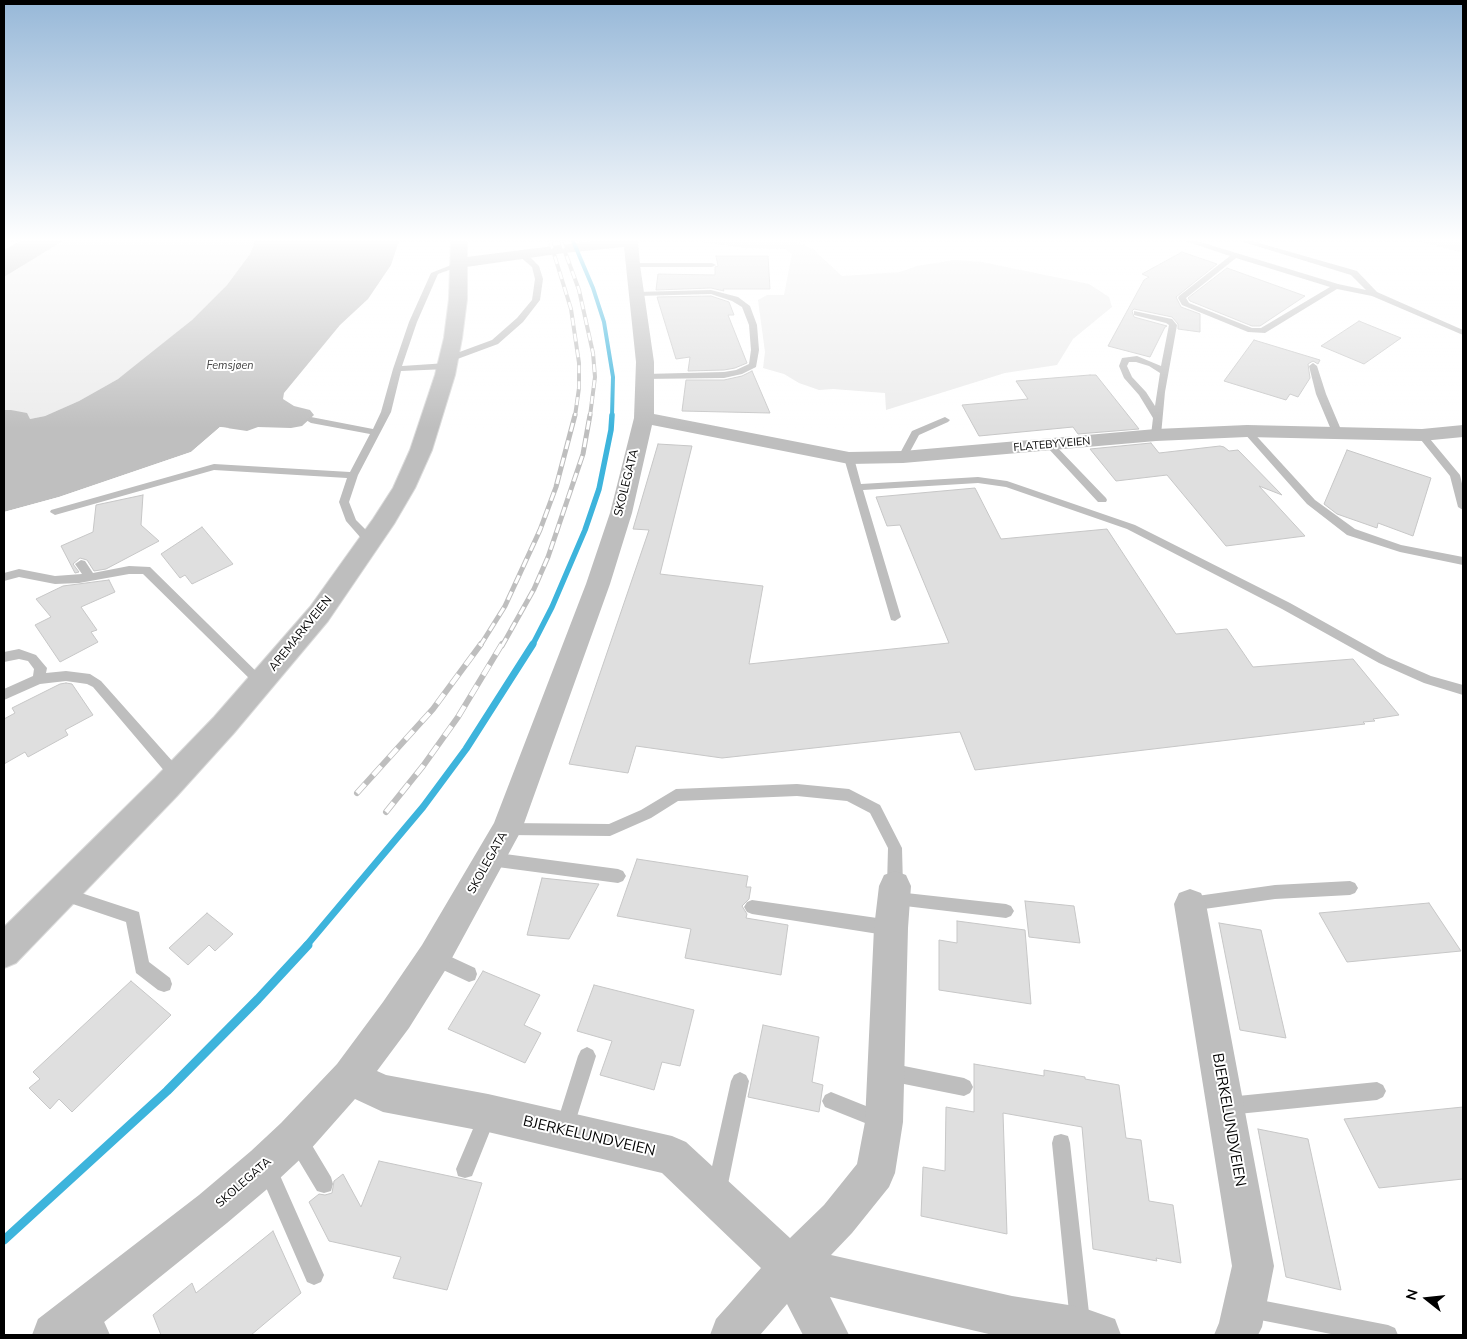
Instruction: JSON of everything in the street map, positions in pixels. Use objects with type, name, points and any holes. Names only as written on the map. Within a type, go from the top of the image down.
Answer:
[{"type":"main road","name":"AREMARKVEIEN","points":[[4,950],[177,776],[261,683],[319,614],[371,542],[404,488],[421,450],[448,363],[457,303]]},
{"type":"street","name":"SKOLEGATA","points":[[54,1335],[94,1322],[213,1209],[296,1137],[350,1077],[396,1015],[434,957],[507,829],[598,584],[620,513],[644,418],[645,362],[637,303]]},
{"type":"street","name":"FLATEBYVEIEN","points":[[644,418],[849,458],[903,457],[1050,445],[1157,427],[1422,435],[1463,431]]},
{"type":"street","points":[[732,1335],[790,1267],[838,1220],[875,1173],[884,1122],[893,904]]},
{"type":"street","name":"BJERKELUNDVEIEN","points":[[1190,904],[1253,1266],[1240,1321]]},
{"type":"street","name":"BJERKELUNDVEIEN","points":[[350,1077],[383,1093],[488,1113],[672,1156],[790,1267]]},
{"type":"street","points":[[790,1267],[1015,1327],[1090,1332]]},
{"type":"street","points":[[790,1267],[828,1335]]},
{"type":"lane","points":[[371,542],[350,521],[344,502],[353,475],[386,412],[397,369],[422,303]]},
{"type":"lane","points":[[397,369],[448,363],[495,342],[520,320],[533,303]]},
{"type":"lane","points":[[645,377],[724,375],[739,372],[753,365],[755,350],[753,325],[746,306],[742,303]]},
{"type":"lane","points":[[1185,303],[1251,330],[1262,331],[1307,303]]},
{"type":"lane","points":[[1396,303],[1463,333]]},
{"type":"lane","points":[[1137,313],[1169,321],[1173,325],[1164,372],[1157,427]]},
{"type":"lane","points":[[1157,427],[1143,394],[1128,378],[1123,366],[1125,360],[1137,359],[1152,364],[1164,372]]},
{"type":"lane","points":[[1313,366],[1321,394],[1337,432]]},
{"type":"lane","points":[[311,420],[375,432]]},
{"type":"lane","points":[[903,457],[915,433],[945,420]]},
{"type":"lane","points":[[1247,431],[1311,502],[1351,532],[1400,548],[1463,561]]},
{"type":"lane","points":[[1422,435],[1455,475],[1463,507]]},
{"type":"lane","points":[[1050,445],[1102,500]]},
{"type":"lane","points":[[849,458],[895,617]]},
{"type":"lane","points":[[55,512],[214,467],[353,475]]},
{"type":"lane","points":[[857,487],[978,480],[1007,484],[1040,495],[1131,527],[1286,606],[1383,660],[1428,680],[1463,690]]},
{"type":"lane","points":[[81,564],[90,577]]},
{"type":"lane","points":[[4,577],[19,573],[55,580],[90,577],[129,570],[146,570],[261,683]]},
{"type":"lane","points":[[4,657],[19,654],[32,658],[41,668],[38,679]]},
{"type":"lane","points":[[4,695],[38,679],[66,676],[90,679],[97,684],[177,776]]},
{"type":"lane","points":[[507,829],[610,830],[646,814],[676,795],[797,790],[849,795],[875,809],[895,848],[893,904]]},
{"type":"lane","points":[[490,859],[618,876]]},
{"type":"lane","points":[[1190,904],[1275,892],[1350,888]]},
{"type":"lane","points":[[61,893],[133,916],[142,967],[164,984]]},
{"type":"lane","points":[[752,907],[893,904],[1006,911]]},
{"type":"lane","points":[[434,957],[469,974]]},
{"type":"lane","points":[[563,1131],[588,1056]]},
{"type":"lane","points":[[887,1072],[964,1087]]},
{"type":"lane","points":[[715,1196],[740,1081]]},
{"type":"lane","points":[[1226,1106],[1377,1091]]},
{"type":"lane","points":[[831,1102],[884,1122]]},
{"type":"lane","points":[[465,1169],[488,1113]]},
{"type":"lane","points":[[296,1137],[324,1184]]},
{"type":"lane","points":[[1061,1143],[1090,1332]]},
{"type":"lane","points":[[265,1165],[314,1275]]},
{"type":"lane","points":[[1240,1321],[1388,1335]]},
{"type":"shaded area","points":[[4,303],[209,303],[192,320],[144,360],[118,379],[79,401],[45,416],[30,419],[11,410],[4,410]]},
{"type":"shaded area","points":[[758,303],[1111,303],[1112,307],[1073,339],[1057,365],[1005,373],[886,410],[885,393],[833,389],[819,390],[799,383],[784,374],[763,368],[765,352]]},
{"type":"water","name":"Femsjøen","points":[[209,303],[363,303],[340,325],[284,393],[283,399],[294,406],[310,410],[314,415],[302,426],[291,428],[258,427],[247,431],[220,427],[191,452],[59,497],[4,512],[4,410],[27,413],[30,419],[45,416],[79,401],[118,379],[192,320]]},
{"type":"pier","points":[[220,427],[229,428],[227,430],[221,429],[192,454],[60,500],[4,514],[4,512],[59,497],[191,452]]},
{"type":"building","points":[[659,303],[730,303],[734,315],[728,315],[747,363],[724,370],[688,371],[690,357],[676,359]]},
{"type":"building","points":[[1131,303],[1179,303],[1181,307],[1200,314],[1200,332],[1178,329],[1178,324],[1172,317],[1134,309],[1132,311],[1134,317],[1167,326],[1150,357],[1108,346]]},
{"type":"building","points":[[1196,303],[1294,303],[1260,326],[1252,326]]},
{"type":"building","points":[[1359,321],[1401,338],[1364,364],[1321,346]]},
{"type":"building","points":[[1254,340],[1320,360],[1318,364],[1313,361],[1308,364],[1310,378],[1298,397],[1290,394],[1286,400],[1224,381]]},
{"type":"building","points":[[752,371],[770,413],[682,411],[686,380],[724,380],[742,376]]},
{"type":"building","points":[[1096,375],[1139,429],[1078,434],[1073,427],[979,436],[962,405],[1028,399],[1016,381]]},
{"type":"building","points":[[1151,443],[1159,453],[1220,446],[1229,451],[1238,450],[1282,495],[1259,486],[1305,536],[1226,546],[1167,475],[1116,481],[1090,449]]},
{"type":"building","points":[[658,444],[692,446],[660,574],[763,586],[749,664],[949,643],[900,525],[887,526],[876,497],[975,488],[1001,539],[1107,529],[1176,634],[1227,629],[1253,667],[1353,659],[1399,715],[1363,722],[1365,724],[975,770],[960,732],[722,758],[636,746],[628,773],[569,764],[649,530],[633,529]]},
{"type":"building","points":[[1347,450],[1431,478],[1413,536],[1378,523],[1377,528],[1337,514],[1324,504]]},
{"type":"building","points":[[143,495],[141,525],[159,541],[106,569],[94,571],[87,560],[80,558],[73,564],[79,572],[75,573],[61,546],[93,532],[96,505]]},
{"type":"building","points":[[202,527],[233,564],[192,584],[185,575],[180,578],[161,554]]},
{"type":"building","points":[[109,580],[115,592],[81,607],[97,630],[91,632],[98,642],[60,662],[35,625],[51,617],[36,599],[63,586]]},
{"type":"building","points":[[60,684],[72,684],[93,715],[65,730],[68,735],[28,757],[25,752],[4,764],[4,719],[15,713],[12,708]]},
{"type":"building","points":[[637,859],[748,876],[746,887],[751,887],[749,899],[742,906],[747,914],[746,918],[788,925],[781,975],[685,958],[691,929],[617,916]]},
{"type":"building","points":[[542,878],[599,884],[569,939],[527,935]]},
{"type":"building","points":[[1025,901],[1074,906],[1080,943],[1029,937]]},
{"type":"building","points":[[1429,903],[1461,951],[1347,962],[1319,913]]},
{"type":"building","points":[[207,913],[233,934],[215,951],[209,945],[188,965],[169,948]]},
{"type":"building","points":[[957,921],[1025,930],[1031,1004],[939,990],[939,940],[957,943]]},
{"type":"building","points":[[1219,923],[1261,930],[1286,1038],[1240,1030]]},
{"type":"building","points":[[483,971],[540,995],[524,1025],[541,1033],[525,1063],[448,1029]]},
{"type":"building","points":[[131,981],[171,1015],[72,1112],[59,1099],[50,1109],[29,1088],[40,1079],[33,1072]]},
{"type":"building","points":[[594,985],[694,1010],[680,1066],[662,1062],[654,1090],[600,1075],[612,1041],[577,1031]]},
{"type":"building","points":[[763,1025],[819,1037],[812,1082],[823,1085],[819,1112],[748,1097]]},
{"type":"building","points":[[974,1064],[1044,1076],[1044,1070],[1119,1085],[1126,1138],[1141,1140],[1149,1201],[1173,1205],[1181,1263],[1156,1258],[1157,1261],[1093,1249],[1082,1127],[1003,1113],[1007,1234],[921,1216],[923,1167],[945,1171],[946,1107],[974,1112]]},
{"type":"building","points":[[1463,1107],[1463,1179],[1379,1188],[1344,1119]]},
{"type":"building","points":[[1258,1129],[1308,1139],[1341,1290],[1286,1277]]},
{"type":"building","points":[[379,1161],[482,1183],[447,1290],[393,1278],[401,1257],[329,1241],[309,1202],[319,1194],[332,1193],[334,1181],[343,1174],[361,1207]]},
{"type":"building","points":[[273,1231],[301,1293],[251,1335],[161,1335],[153,1315],[192,1283],[196,1293]]},
{"type":"railway","points":[[569,303],[579,363],[579,388],[575,416]]},
{"type":"railway","points":[[582,303],[593,353],[595,377],[590,416]]},
{"type":"railway","points":[[480,646],[505,606],[540,530],[556,487],[575,415]]},
{"type":"railway","points":[[502,646],[534,589],[548,557],[583,454],[590,415]]},
{"type":"railway","points":[[357,793],[433,709],[481,644]]},
{"type":"railway","points":[[386,812],[423,766],[458,717],[502,644]]},
{"type":"transit line","points":[[4,1240],[167,1091],[258,999],[321,930],[423,807],[466,749],[527,655],[552,607],[585,530],[599,489],[611,430],[613,377],[610,350],[598,303]]}]
